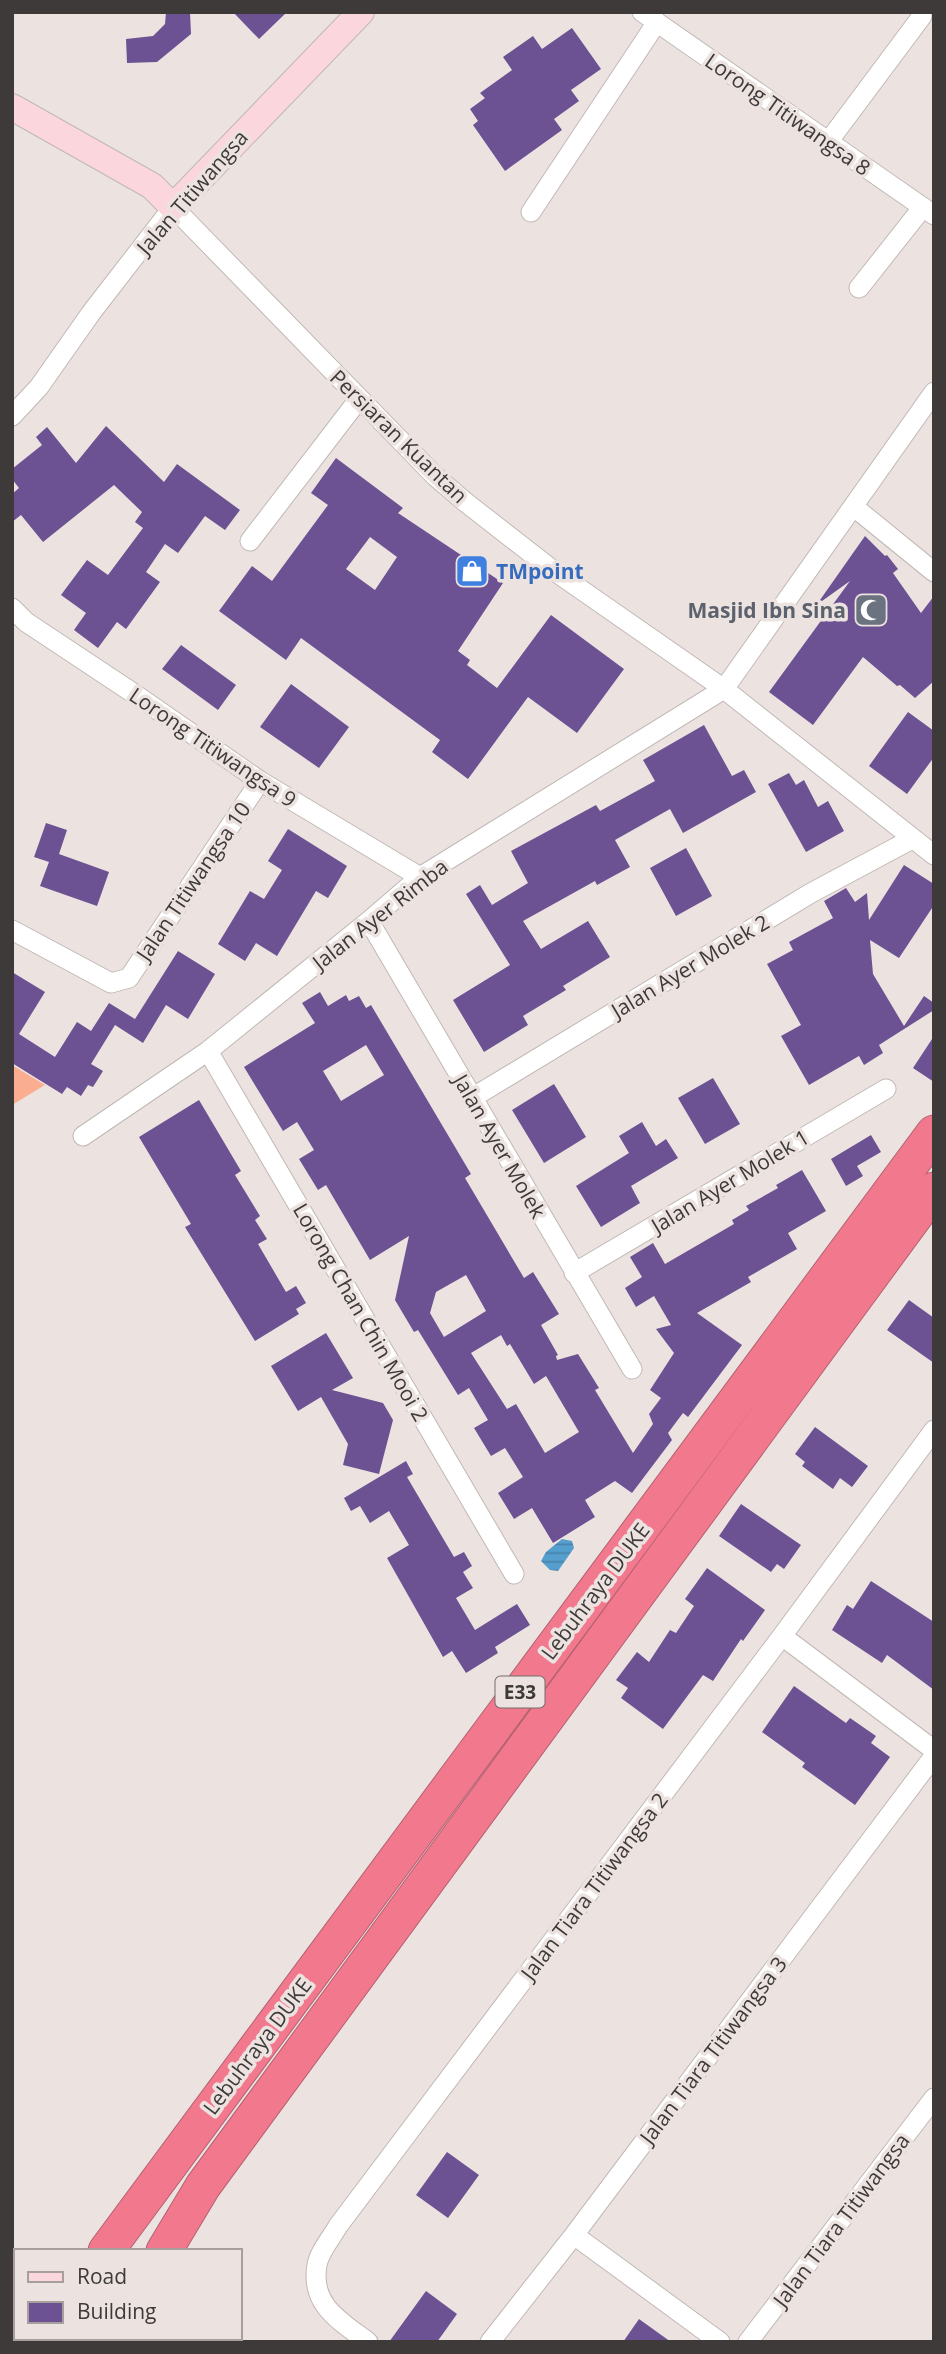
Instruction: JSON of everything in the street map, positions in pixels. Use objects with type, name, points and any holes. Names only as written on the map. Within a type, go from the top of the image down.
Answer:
[{"type":"highway","name":"Lebuhraya DUKE","points":[[107,2249],[934,1133]]},
{"type":"highway","name":"Lebuhraya DUKE","points":[[165,2249],[203,2186],[934,1189]]},
{"type":"street","name":"Jalan Titiwangsa","points":[[12,416],[39,387],[91,313],[173,207],[361,12]]},
{"type":"street","points":[[828,142],[922,16]]},
{"type":"street","points":[[531,212],[650,17]]},
{"type":"street","name":"Lorong Titiwangsa 8","points":[[650,17],[928,211]]},
{"type":"street","name":"Persiaran Kuantan","points":[[12,107],[152,186],[435,476],[464,501],[551,568],[724,688],[934,855]]},
{"type":"street","points":[[859,288],[928,211]]},
{"type":"street","points":[[724,688],[934,392]]},
{"type":"street","points":[[250,541],[359,399]]},
{"type":"street","points":[[854,507],[934,572]]},
{"type":"street","name":"Lorong Titiwangsa 9","points":[[12,608],[26,622],[260,781],[421,877]]},
{"type":"street","name":"Jalan Ayer Rimba","points":[[83,1136],[208,1051],[421,877],[724,688]]},
{"type":"street","name":"Jalan Titiwangsa 10","points":[[12,930],[111,983],[129,978],[260,781]]},
{"type":"street","name":"Jalan Ayer Molek 2","points":[[472,1098],[811,893],[912,839]]},
{"type":"street","name":"Jalan Ayer Molek","points":[[369,921],[632,1369]]},
{"type":"street","name":"Lorong Chan Chin Mooi 2","points":[[208,1051],[514,1574]]},
{"type":"street","name":"Jalan Ayer Molek 1","points":[[574,1273],[886,1089]]},
{"type":"street","name":"Jalan Tiara Titiwangsa 2","points":[[368,2342],[328,2312],[317,2292],[317,2263],[338,2226],[934,1430]]},
{"type":"street","points":[[782,1636],[934,1749]]},
{"type":"street","name":"Jalan Tiara Titiwangsa 3","points":[[490,2342],[574,2235],[934,1756]]},
{"type":"street","name":"Jalan Tiara Titiwangsa","points":[[749,2341],[934,2098]]},
{"type":"street","points":[[574,2235],[720,2342]]},
{"type":"shaded area","points":[[12,1065],[45,1085],[12,1105]]},
{"type":"water","points":[[562,1539],[572,1541],[574,1548],[558,1571],[550,1570],[541,1561],[546,1552]]},
{"type":"building","points":[[166,12],[190,12],[191,34],[157,62],[127,63],[126,39],[153,36],[165,24]]},
{"type":"building","points":[[233,12],[287,12],[259,39]]},
{"type":"building","points":[[572,28],[601,69],[571,90],[579,101],[554,119],[562,130],[505,171],[473,125],[478,121],[470,109],[485,98],[480,93],[512,70],[503,57],[533,36],[542,49]]},
{"type":"building","points":[[106,426],[164,482],[177,464],[240,510],[225,530],[205,516],[178,553],[165,544],[146,572],[160,582],[126,629],[117,622],[98,648],[74,630],[86,613],[61,595],[87,560],[108,575],[143,528],[135,522],[142,512],[114,485],[43,542],[21,515],[12,522],[12,494],[19,488],[12,479],[12,469],[42,445],[36,437],[47,427],[76,463]]},
{"type":"building","points":[[336,458],[403,508],[398,513],[503,583],[458,651],[470,660],[467,665],[497,688],[551,615],[624,669],[577,733],[528,697],[468,779],[432,752],[440,740],[301,638],[286,660],[219,611],[252,566],[272,581],[328,505],[311,493]],"holes":[[[370,537],[397,557],[375,590],[346,569]]]},
{"type":"building","name":"Masjid Ibn Sina","points":[[865,536],[887,555],[898,569],[893,573],[921,613],[934,596],[934,681],[915,698],[863,657],[813,725],[769,692],[850,581],[820,600]]},
{"type":"building","points":[[181,645],[236,685],[218,710],[162,669]]},
{"type":"building","points":[[291,684],[349,727],[319,768],[260,727]]},
{"type":"building","points":[[908,712],[934,731],[934,757],[907,794],[869,766]]},
{"type":"building","points":[[704,725],[732,776],[744,770],[756,792],[683,833],[670,809],[615,840],[630,867],[597,885],[595,881],[523,921],[541,949],[588,921],[610,957],[563,986],[566,990],[523,1016],[528,1025],[484,1052],[453,1000],[510,965],[466,894],[480,885],[492,905],[528,883],[511,851],[596,805],[600,811],[655,781],[643,760]]},
{"type":"building","points":[[789,773],[796,785],[804,780],[818,807],[828,801],[844,831],[806,852],[768,784]]},
{"type":"building","points":[[46,823],[67,830],[59,854],[109,872],[97,906],[40,886],[49,862],[34,857]]},
{"type":"building","points":[[288,829],[347,866],[328,898],[316,891],[277,956],[256,943],[245,961],[218,944],[250,891],[264,899],[282,870],[268,861]]},
{"type":"building","points":[[686,848],[712,896],[676,916],[650,868]]},
{"type":"building","points":[[904,865],[934,884],[934,905],[899,958],[870,940],[873,974],[904,1026],[924,996],[934,1003],[934,1010],[879,1045],[883,1053],[864,1065],[859,1056],[809,1085],[781,1036],[801,1025],[767,964],[793,950],[789,942],[833,918],[824,901],[846,888],[855,902],[867,893],[869,920]]},
{"type":"building","points":[[178,951],[215,974],[188,1019],[166,1005],[143,1043],[115,1025],[91,1064],[103,1071],[93,1087],[88,1085],[81,1096],[67,1087],[62,1094],[12,1063],[12,972],[45,992],[19,1034],[55,1057],[77,1022],[91,1031],[109,1003],[135,1019]]},
{"type":"building","points":[[320,992],[328,1006],[346,995],[349,1001],[359,996],[366,1008],[371,1005],[471,1174],[465,1178],[524,1278],[533,1272],[559,1314],[541,1325],[558,1355],[557,1360],[578,1354],[599,1388],[595,1390],[633,1453],[653,1424],[649,1414],[661,1398],[650,1390],[674,1353],[656,1329],[671,1325],[654,1296],[636,1307],[625,1288],[642,1277],[630,1257],[653,1243],[665,1264],[734,1224],[732,1220],[749,1210],[746,1206],[778,1188],[776,1185],[802,1170],[826,1211],[788,1233],[797,1249],[748,1277],[751,1282],[697,1313],[742,1345],[688,1417],[683,1413],[668,1433],[672,1440],[632,1493],[615,1481],[585,1500],[595,1517],[553,1543],[532,1508],[514,1519],[498,1493],[523,1477],[505,1448],[491,1456],[474,1428],[488,1420],[469,1388],[458,1395],[418,1330],[414,1332],[395,1300],[409,1236],[370,1260],[326,1185],[318,1190],[299,1159],[314,1150],[297,1122],[283,1131],[244,1067],[315,1023],[302,1003]],"holes":[[[366,1045],[384,1075],[341,1101],[323,1071]],[[466,1275],[486,1311],[444,1337],[430,1313],[436,1292]],[[501,1335],[507,1346],[510,1344],[534,1384],[546,1376],[579,1432],[545,1453],[516,1404],[507,1409],[471,1353]]]},
{"type":"building","points":[[934,1036],[934,1082],[913,1068]]},
{"type":"building","points":[[713,1078],[740,1124],[705,1144],[678,1098]]},
{"type":"building","points":[[554,1084],[586,1137],[544,1163],[512,1110]]},
{"type":"building","points":[[199,1100],[241,1171],[235,1175],[260,1216],[255,1220],[267,1239],[258,1244],[286,1292],[296,1286],[306,1303],[296,1309],[299,1314],[255,1341],[185,1227],[191,1224],[139,1137]]},
{"type":"building","points":[[642,1122],[656,1146],[666,1139],[678,1158],[631,1186],[640,1203],[601,1227],[576,1186],[629,1153],[619,1136]]},
{"type":"building","points":[[871,1135],[881,1152],[857,1166],[863,1176],[846,1186],[831,1159]]},
{"type":"building","points":[[909,1300],[934,1318],[934,1363],[887,1330]]},
{"type":"building","points":[[326,1333],[353,1378],[332,1390],[383,1403],[393,1420],[379,1474],[343,1465],[348,1444],[321,1397],[298,1411],[271,1366]]},
{"type":"building","points":[[815,1427],[868,1466],[852,1487],[840,1478],[833,1489],[802,1466],[805,1462],[795,1454]]},
{"type":"building","points":[[406,1461],[413,1474],[407,1477],[454,1557],[464,1552],[472,1566],[463,1572],[473,1588],[456,1598],[475,1630],[517,1604],[530,1625],[495,1647],[498,1653],[466,1673],[452,1651],[443,1657],[387,1558],[409,1545],[389,1511],[370,1523],[360,1506],[351,1511],[344,1498]]},
{"type":"building","points":[[741,1504],[801,1545],[784,1569],[777,1564],[771,1572],[719,1536]]},
{"type":"building","points":[[707,1568],[765,1610],[743,1641],[741,1639],[713,1681],[703,1675],[663,1729],[621,1698],[628,1688],[616,1680],[637,1652],[649,1662],[670,1630],[676,1633],[694,1606],[685,1599]]},
{"type":"building","points":[[871,1581],[934,1622],[934,1690],[887,1655],[882,1663],[832,1630],[847,1605],[853,1609]]},
{"type":"building","points":[[794,1686],[846,1723],[850,1718],[876,1736],[871,1743],[890,1757],[855,1805],[802,1767],[805,1763],[762,1732]]},
{"type":"building","points":[[447,2152],[479,2175],[448,2218],[416,2195]]},
{"type":"building","points":[[426,2291],[457,2314],[437,2342],[389,2342]]},
{"type":"building","points":[[639,2319],[671,2342],[623,2342]]},
{"type":"place","name":"TMpoint","points":[[472,571]]},
{"type":"place","name":"Masjid Ibn Sina","points":[[871,610]]}]
